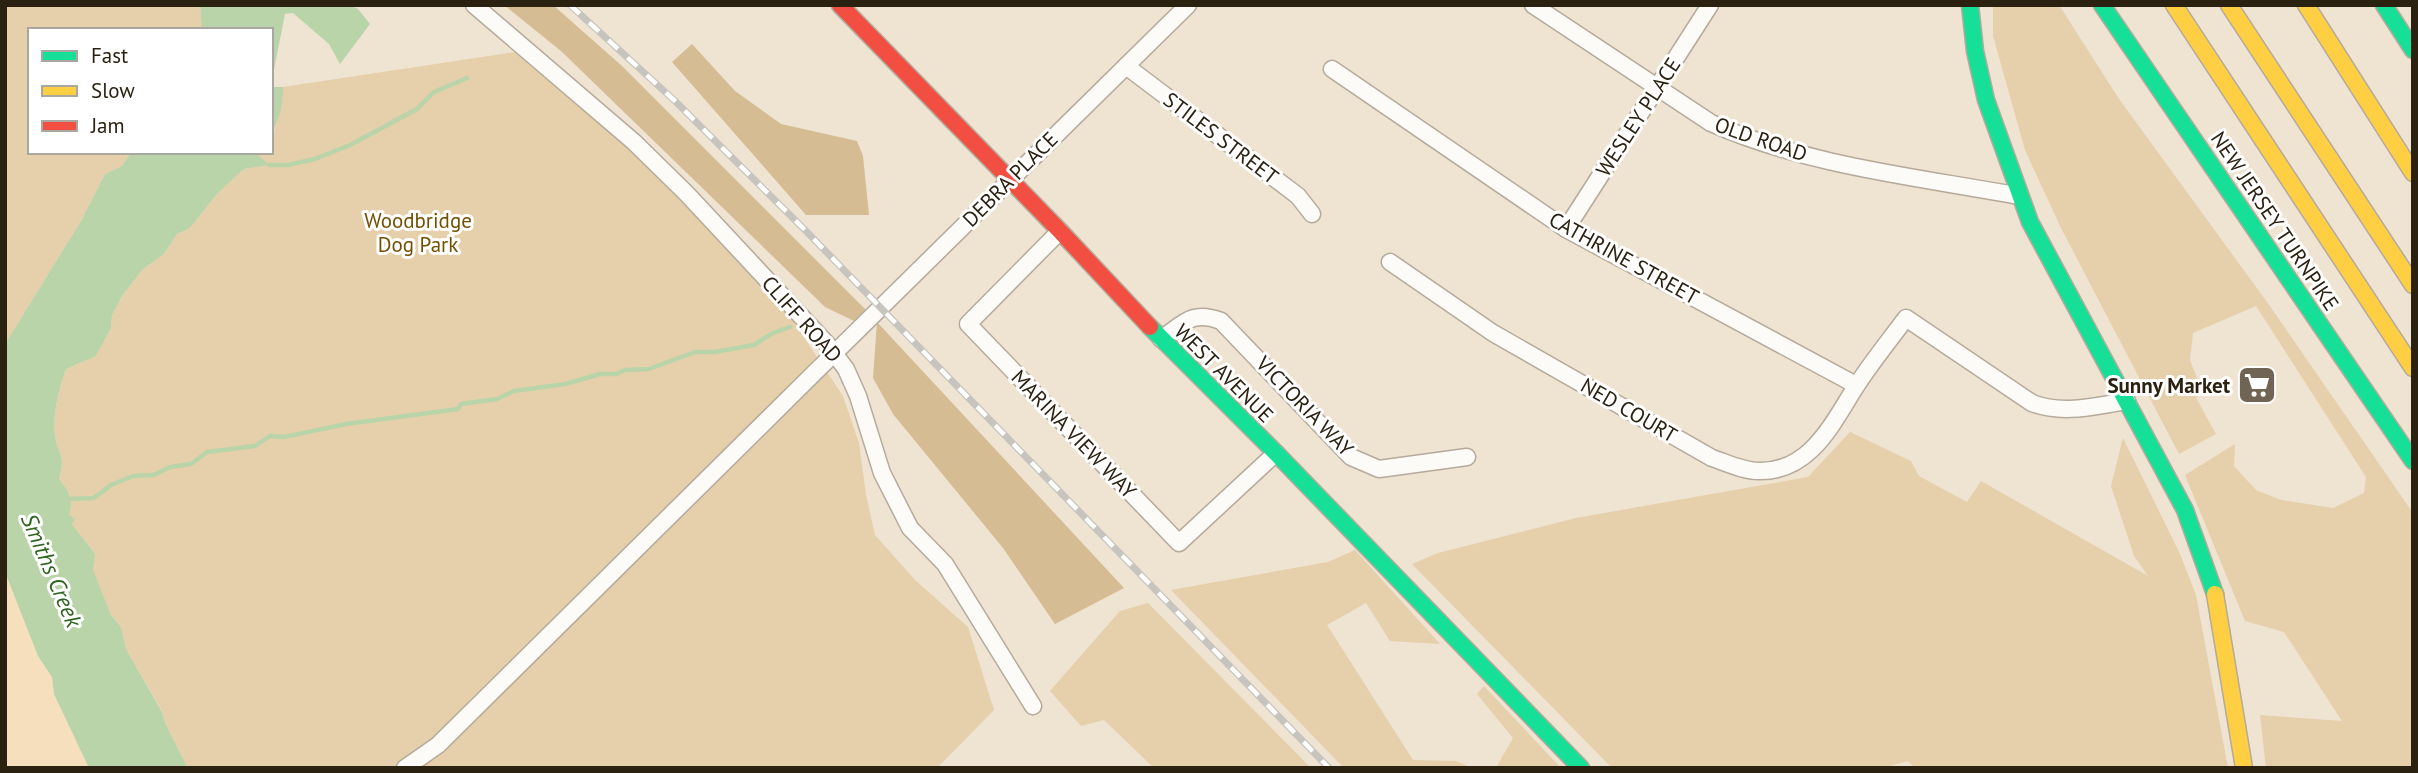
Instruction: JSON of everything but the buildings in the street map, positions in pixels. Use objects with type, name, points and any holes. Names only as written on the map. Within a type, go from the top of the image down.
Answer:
[{"type":"main road","name":"WEST AVENUE","points":[[840,5],[1161,339],[1276,453],[1581,768]]},
{"type":"main road","points":[[1970,5],[1975,51],[1986,100],[2020,196],[2031,222],[2185,510],[2214,590],[2244,768]]},
{"type":"main road","name":"NEW JERSEY TURNPIKE","points":[[2102,5],[2413,461]]},
{"type":"main road","points":[[2229,5],[2413,285]]},
{"type":"main road","points":[[2244,5],[2304,119]]},
{"type":"main road","points":[[2306,5],[2413,173]]},
{"type":"main road","points":[[2384,5],[2413,50]]},
{"type":"main road","points":[[2168,11],[2413,368]]},
{"type":"street","name":"CLIFF ROAD","points":[[474,5],[634,142],[687,194],[835,355],[846,369],[858,396],[882,473],[910,528],[945,564],[1033,706]]},
{"type":"street","name":"DEBRA PLACE","points":[[405,768],[438,745],[1188,5]]},
{"type":"street","name":"OLD ROAD","points":[[1533,5],[1711,123],[1728,130],[1829,162],[2020,196]]},
{"type":"street","name":"WESLEY PLACE","points":[[1566,229],[1710,5]]},
{"type":"street","name":"STILES STREET","points":[[1126,66],[1298,196],[1312,214]]},
{"type":"street","name":"CATHRINE STREET","points":[[1332,69],[1566,229],[1856,386]]},
{"type":"street","name":"MARINA VIEW WAY","points":[[1060,231],[968,324],[1179,543],[1276,453]]},
{"type":"street","name":"NED COURT","points":[[1390,262],[1493,333],[1712,458],[1734,466],[1758,471],[1779,468],[1800,459],[1820,443],[1856,386]]},
{"type":"street","name":"VICTORIA WAY","points":[[1161,339],[1194,317],[1202,315],[1221,321],[1351,457],[1368,466],[1379,469],[1467,457]]},
{"type":"street","points":[[1856,386],[1906,318],[2032,403],[2048,409],[2064,410],[2127,401]]},
{"type":"shaded area","points":[[504,5],[553,5],[622,66],[870,314],[854,321],[825,307],[561,51]]},
{"type":"shaded area","points":[[692,44],[735,91],[781,124],[857,141],[863,156],[869,215],[806,215],[672,62]]},
{"type":"shaded area","points":[[877,322],[1124,588],[1055,624],[1003,548],[893,414],[873,378]]},
{"type":"shaded area","points":[[5,573],[92,768],[5,768]]},
{"type":"green space","points":[[5,5],[200,5],[202,28],[28,28],[28,154],[130,154],[122,166],[105,174],[81,221],[5,344]]},
{"type":"green space","points":[[1993,5],[2059,5],[2119,99],[2267,302],[2413,513],[2413,768],[2266,768],[2260,715],[2342,721],[2284,632],[2245,621],[2185,475],[2235,444],[2234,466],[2256,490],[2281,500],[2333,508],[2364,493],[2366,477],[2256,306],[2193,333],[2190,360],[2203,393],[2196,398],[2216,434],[2179,454],[2062,230],[2025,150],[1993,36]]},
{"type":"green space","name":"Woodbridge Dog Park","points":[[515,52],[630,145],[769,290],[843,396],[859,443],[875,535],[915,580],[968,627],[994,710],[937,768],[188,768],[166,725],[162,711],[126,649],[121,627],[111,615],[92,570],[95,554],[68,515],[71,500],[59,479],[62,460],[54,420],[66,369],[96,356],[111,328],[112,315],[122,296],[143,269],[163,255],[177,234],[189,229],[217,194],[244,169],[268,165],[257,154],[273,154],[273,136],[282,104],[283,87]]},
{"type":"green space","points":[[1850,432],[1911,461],[1919,476],[1967,502],[1981,481],[2148,576],[2134,556],[2111,486],[2123,438],[2180,554],[2196,595],[2228,768],[1915,768],[1908,761],[1883,768],[1612,768],[1412,564],[1438,553],[1576,518],[1808,477]]},
{"type":"green space","points":[[1355,550],[1440,644],[1390,641],[1366,603],[1327,625],[1413,760],[1456,761],[1472,768],[1344,768],[1171,590],[1328,562]]},
{"type":"green space","points":[[1148,603],[1311,768],[1154,768],[1104,720],[1081,726],[1050,691],[1120,611]]},
{"type":"green space","points":[[1484,686],[1561,768],[1496,768],[1513,738],[1477,694]]},
{"type":"water","points":[[200,5],[350,5],[358,9],[370,24],[340,64],[329,44],[293,13],[285,14],[273,74],[273,28],[202,28]]},
{"type":"water","points":[[273,87],[283,87],[280,113],[273,131]]},
{"type":"water","name":"Smiths Creek","points":[[130,154],[257,154],[269,165],[244,169],[217,194],[189,229],[177,234],[163,255],[143,269],[122,296],[112,315],[111,328],[96,356],[66,369],[55,411],[55,436],[62,460],[59,479],[70,496],[69,515],[75,519],[72,524],[95,554],[93,570],[111,615],[121,627],[126,649],[162,712],[188,768],[89,768],[54,694],[52,677],[38,656],[5,572],[5,344],[81,221],[105,174],[122,166]]},
{"type":"waterway","points":[[269,165],[288,165],[315,159],[350,145],[417,109],[434,92],[467,78]]},
{"type":"waterway","points":[[66,499],[94,498],[111,485],[133,476],[154,475],[170,467],[191,464],[207,452],[255,446],[270,436],[284,437],[346,424],[458,409],[461,404],[497,399],[514,391],[565,384],[600,374],[649,369],[695,352],[715,352],[754,345],[773,333],[790,327]]},
{"type":"railway","points":[[570,5],[675,101],[804,229],[1329,768]]},
{"type":"traffic: fast","points":[[1970,5],[1975,51],[1986,100],[2030,222],[2185,510],[2215,594]]},
{"type":"traffic: fast","points":[[2102,5],[2413,461]]},
{"type":"traffic: fast","points":[[2384,5],[2413,50]]},
{"type":"traffic: fast","points":[[1150,327],[1581,768]]},
{"type":"traffic: slow","points":[[2174,5],[2413,368]]},
{"type":"traffic: slow","points":[[2229,5],[2413,285]]},
{"type":"traffic: slow","points":[[2306,5],[2413,173]]},
{"type":"traffic: slow","points":[[2215,594],[2244,768]]},
{"type":"traffic: jam","points":[[840,5],[1150,327]]},
{"type":"place","name":"Sunny Market","points":[[2257,385]]}]
